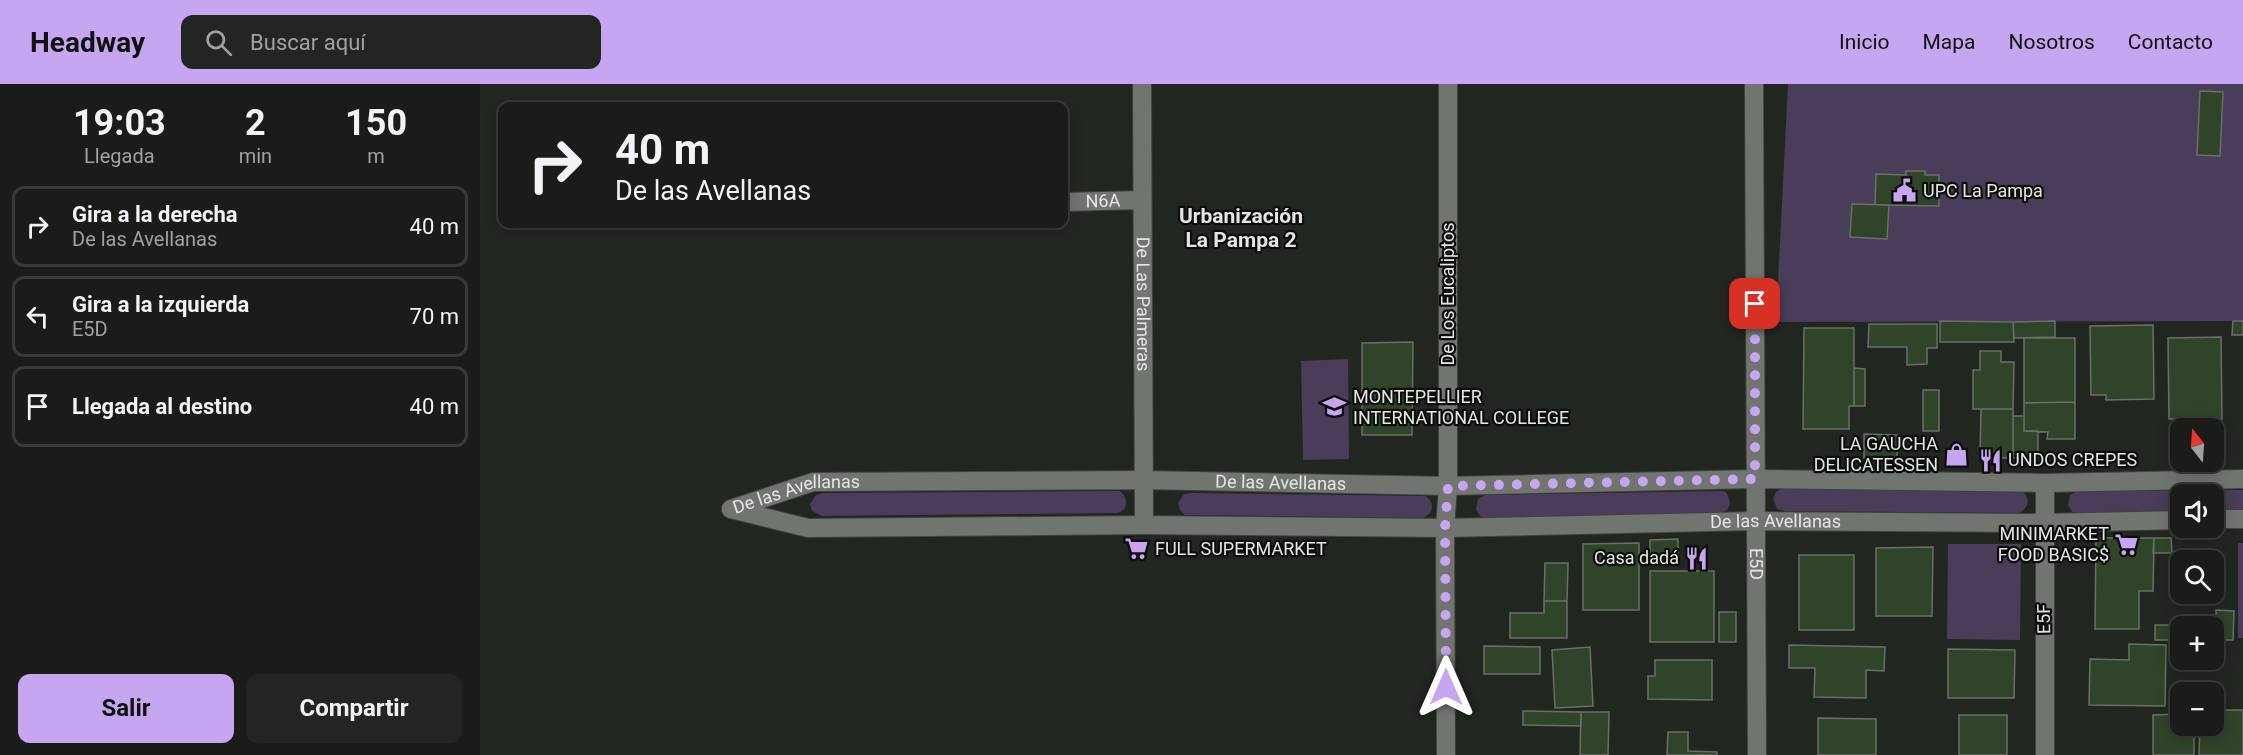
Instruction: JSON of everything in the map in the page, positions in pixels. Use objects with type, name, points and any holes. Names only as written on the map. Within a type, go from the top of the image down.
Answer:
[{"type":"street","name":"De Las Palmeras","points":[[1143,84],[1143,525]]},
{"type":"street","name":"De Los Eucaliptos","points":[[1446,755],[1448,84]]},
{"type":"street","name":"E5D","points":[[1754,84],[1757,755]]},
{"type":"street","name":"N6A","points":[[1068,202],[1142,200]]},
{"type":"street","name":"De las Avellanas","points":[[2170,520],[2043,523],[1755,521],[1445,528],[1143,525],[808,528],[730,509],[813,482],[1143,480],[1448,486],[1755,479],[2044,483],[2243,480]]},
{"type":"street","name":"E5F","points":[[2044,483],[2045,755]]},
{"type":"street","points":[[2224,519],[2243,519]]},
{"type":"shaded area","points":[[1788,84],[2243,84],[2243,321],[1776,322]]},
{"type":"shaded area","points":[[1348,359],[1349,459],[1303,460],[1301,361]]},
{"type":"shaded area","points":[[1782,488],[2022,491],[2028,503],[2019,513],[1785,511],[1777,509],[1773,498]]},
{"type":"shaded area","points":[[2170,490],[2170,513],[2080,514],[2072,512],[2068,505],[2070,495],[2077,491]]},
{"type":"shaded area","points":[[2224,490],[2243,490],[2243,512],[2224,512]]},
{"type":"shaded area","points":[[1120,491],[1125,497],[1126,506],[1118,513],[822,516],[812,511],[810,504],[816,495],[824,493]]},
{"type":"shaded area","points":[[1724,491],[1730,503],[1728,509],[1722,513],[1488,518],[1480,516],[1476,509],[1478,499],[1485,495]]},
{"type":"shaded area","points":[[1184,494],[1426,496],[1432,508],[1423,518],[1185,515],[1178,503]]},
{"type":"shaded area","points":[[2238,543],[2243,543],[2243,638],[2238,638]]},
{"type":"shaded area","points":[[1948,544],[2021,544],[2020,640],[1947,639]]},
{"type":"building","points":[[2200,91],[2223,92],[2220,156],[2197,155]]},
{"type":"building","points":[[1906,171],[1925,171],[1925,175],[1939,175],[1939,206],[1875,205],[1876,174],[1906,175]]},
{"type":"building","points":[[1852,204],[1889,205],[1887,239],[1850,237]]},
{"type":"building","points":[[1940,321],[2013,322],[2014,342],[1940,342]]},
{"type":"building","points":[[2055,321],[2055,337],[2014,338],[2013,322]]},
{"type":"building","points":[[2233,321],[2243,321],[2243,335],[2232,335]]},
{"type":"building","points":[[1869,324],[1937,324],[1937,348],[1927,348],[1927,364],[1907,365],[1907,347],[1868,347]]},
{"type":"building","points":[[2153,325],[2154,399],[2106,400],[2106,395],[2091,395],[2090,326]]},
{"type":"building","points":[[1804,328],[1854,328],[1854,406],[1849,406],[1849,429],[1803,429]]},
{"type":"building","points":[[2221,337],[2222,418],[2169,419],[2168,338]]},
{"type":"building","points":[[2024,338],[2075,338],[2075,402],[2024,403]]},
{"type":"building","points":[[1413,342],[1412,435],[1362,435],[1362,343]]},
{"type":"building","points":[[1980,351],[2001,351],[2001,362],[2014,362],[2013,409],[1973,409],[1973,370],[1980,370]]},
{"type":"building","points":[[1854,368],[1865,369],[1865,406],[1854,406]]},
{"type":"building","points":[[1923,390],[1939,390],[1939,431],[1923,431]]},
{"type":"building","points":[[2075,402],[2075,439],[2047,439],[2048,432],[2024,431],[2024,403]]},
{"type":"building","points":[[1981,409],[2013,409],[2013,458],[1980,458]]},
{"type":"building","points":[[2013,416],[2024,416],[2024,431],[2038,431],[2038,457],[2013,458]]},
{"type":"building","points":[[1864,434],[1897,435],[1897,459],[1864,458]]},
{"type":"building","points":[[2096,538],[2154,538],[2153,591],[2139,591],[2139,629],[2095,629]]},
{"type":"building","points":[[2154,538],[2171,538],[2170,553],[2153,553]]},
{"type":"building","points":[[1678,539],[1678,562],[1650,563],[1650,540]]},
{"type":"building","points":[[1639,543],[1639,610],[1583,610],[1583,544]]},
{"type":"building","points":[[1933,547],[1932,616],[1876,616],[1876,548]]},
{"type":"building","points":[[1799,555],[1854,555],[1854,630],[1799,630]]},
{"type":"building","points":[[1545,563],[1568,563],[1567,601],[1544,601]]},
{"type":"building","points":[[1650,571],[1714,571],[1714,642],[1650,642]]},
{"type":"building","points":[[1544,601],[1567,601],[1567,638],[1510,638],[1510,613],[1544,613]]},
{"type":"building","points":[[2216,610],[2234,611],[2233,640],[2224,640],[2224,616],[2216,616]]},
{"type":"building","points":[[1719,612],[1736,612],[1736,642],[1719,642]]},
{"type":"building","points":[[2155,625],[2170,625],[2170,640],[2155,640]]},
{"type":"building","points":[[2129,644],[2166,645],[2165,706],[2089,705],[2090,659],[2129,660]]},
{"type":"building","points":[[1789,645],[1885,647],[1884,671],[1866,670],[1866,698],[1814,697],[1815,668],[1789,668]]},
{"type":"building","points":[[1484,646],[1540,647],[1540,674],[1484,674]]},
{"type":"building","points":[[1590,647],[1593,706],[1555,708],[1552,650]]},
{"type":"building","points":[[1948,649],[2015,650],[2014,698],[1948,698]]},
{"type":"building","points":[[1655,660],[1712,660],[1712,700],[1648,699],[1648,676],[1655,676]]},
{"type":"building","points":[[2224,710],[2243,710],[2243,755],[2199,755],[2200,736],[2224,736]]},
{"type":"building","points":[[1523,711],[1581,712],[1581,726],[1523,725]]},
{"type":"building","points":[[1581,712],[1609,712],[1608,755],[1580,755]]},
{"type":"building","points":[[2170,714],[2170,736],[2194,736],[2194,755],[2153,755],[2153,715]]},
{"type":"building","points":[[1959,715],[2007,715],[2007,755],[1959,755]]},
{"type":"building","points":[[1818,718],[1876,719],[1876,755],[1818,755]]},
{"type":"building","points":[[1668,732],[1688,732],[1688,751],[1717,752],[1717,755],[1667,755]]},
{"type":"place","name":"UPC La Pampa","points":[[1905,191]]},
{"type":"place","name":"MONTEPELLIER INTERNATIONAL COLLEGE","points":[[1335,407]]},
{"type":"place","name":"LA GAUCHA DELICATESSEN","points":[[1956,454]]},
{"type":"place","name":"UNDOS CREPES","points":[[1990,460]]},
{"type":"place","name":"MINIMARKET FOOD BASIC$","points":[[2127,544]]},
{"type":"place","name":"FULL SUPERMARKET","points":[[1137,549]]},
{"type":"place","name":"Casa dadá","points":[[1697,558]]},
{"type":"district","name":"Urbanización La Pampa 2","points":[[1241,228]]},
{"type":"route","points":[[1446,687],[1445,528],[1448,486],[1755,479],[1755,304]]}]
